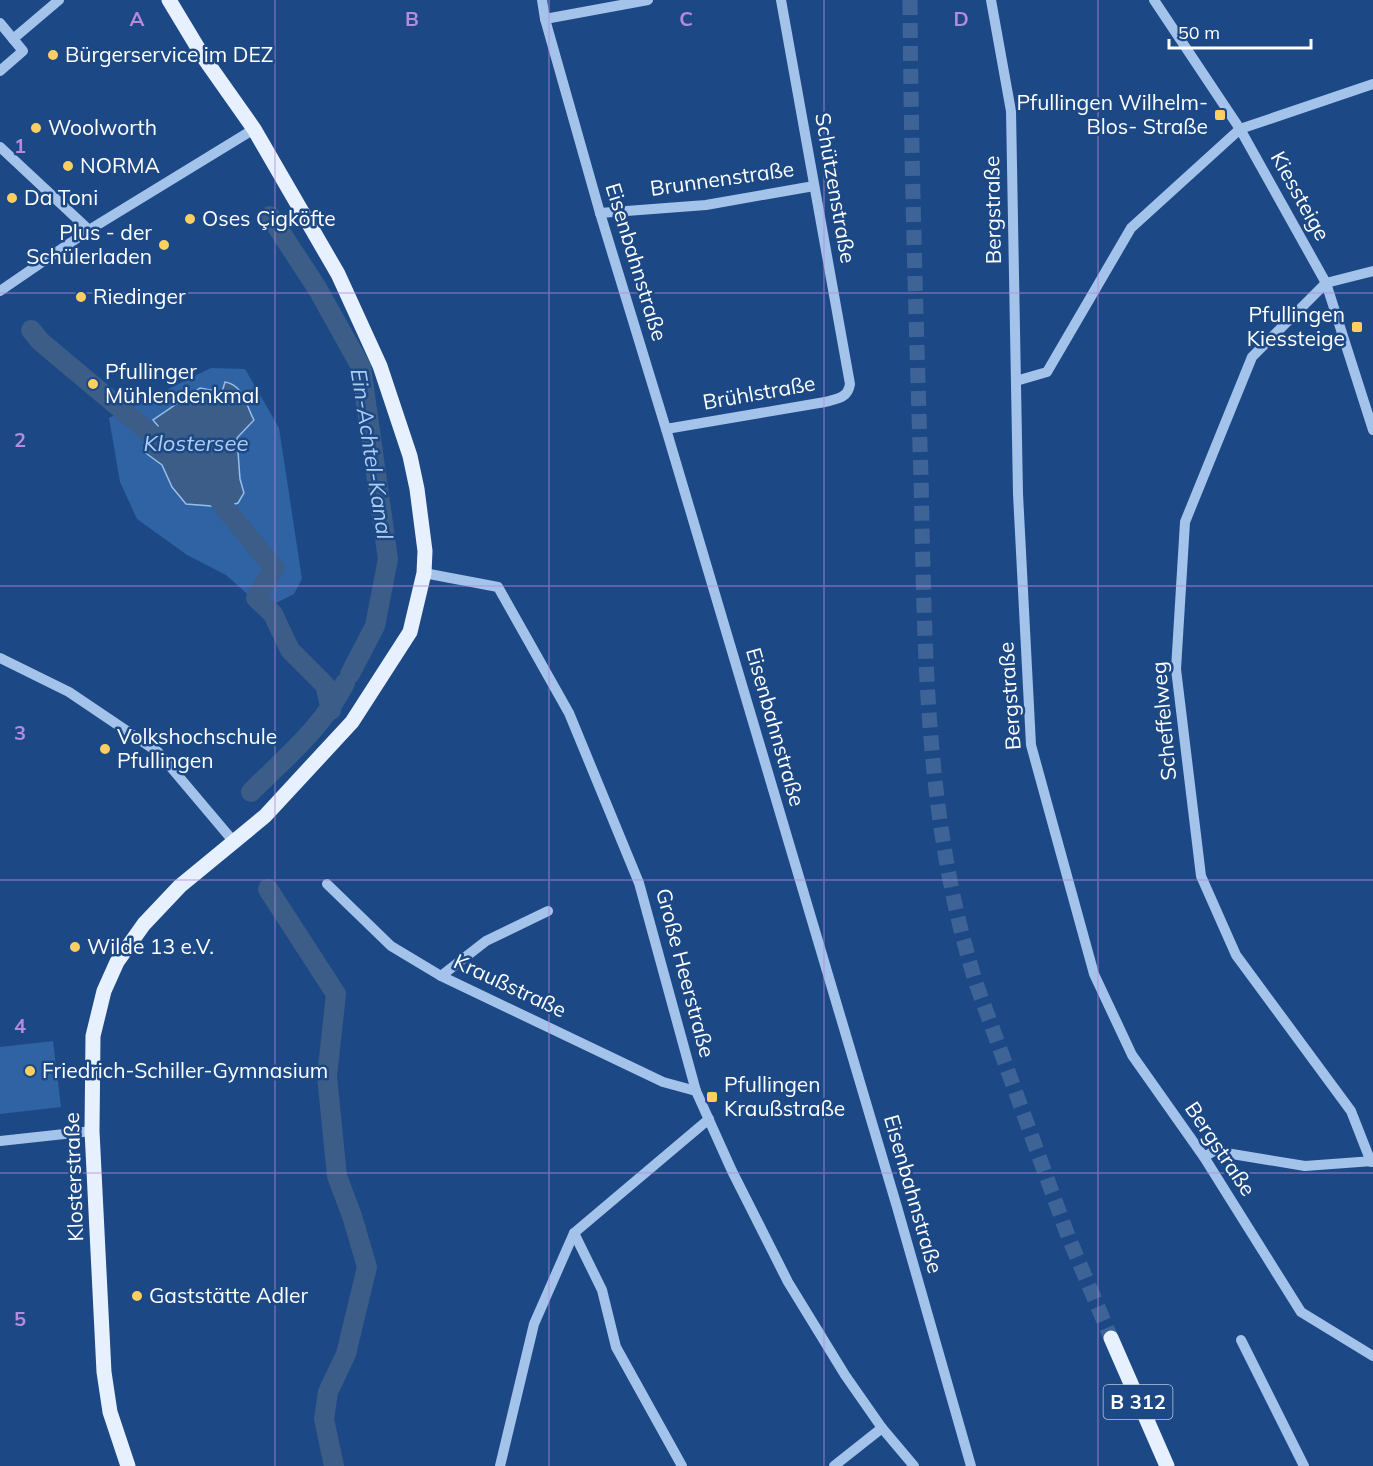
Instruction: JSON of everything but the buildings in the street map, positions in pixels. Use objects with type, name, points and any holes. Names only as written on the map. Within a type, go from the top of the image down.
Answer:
[{"type":"main road","points":[[169,0],[204,58],[254,129],[338,274],[380,366],[410,456],[425,551],[424,573],[410,632],[352,722],[265,816],[234,842]]},
{"type":"main road","name":"Klosterstraße","points":[[128,1466],[110,1412],[104,1372],[92,1131],[93,1036],[104,991],[117,962],[144,924],[180,886],[234,842]]},
{"type":"main road","name":"B 312","points":[[1110,1338],[1167,1466]]},
{"type":"street","points":[[13,39],[59,0]]},
{"type":"street","name":"Eisenbahnstraße","points":[[542,0],[545,19],[600,213],[897,1207],[971,1466]]},
{"type":"street","points":[[545,19],[648,0]]},
{"type":"street","name":"Schützenstraße","points":[[781,0],[850,384]]},
{"type":"street","name":"Bergstraße","points":[[991,0],[1011,111],[1018,494],[1031,745],[1094,975],[1132,1055],[1204,1157],[1300,1312],[1373,1356]]},
{"type":"street","name":"Kiessteige","points":[[1154,0],[1240,129],[1326,283],[1373,430]]},
{"type":"street","points":[[0,71],[23,51],[1,27]]},
{"type":"street","points":[[1016,381],[1047,372],[1131,228],[1240,129],[1373,84]]},
{"type":"street","points":[[0,291],[89,230],[254,129]]},
{"type":"street","points":[[0,147],[89,230]]},
{"type":"street","name":"Brunnenstraße","points":[[600,213],[706,205],[814,186]]},
{"type":"street","points":[[1326,283],[1373,271]]},
{"type":"street","name":"Scheffelweg","points":[[1326,283],[1252,357],[1185,522],[1176,669],[1201,876],[1236,955],[1351,1111],[1372,1162]]},
{"type":"street","name":"Brühlstraße","points":[[666,429],[838,399],[846,394],[850,384]]},
{"type":"street","name":"Große Heerstraße","points":[[424,573],[498,587],[569,713],[639,882],[696,1090],[709,1119],[759,1227],[788,1282],[845,1375],[882,1428],[914,1466]]},
{"type":"street","points":[[0,658],[69,692],[158,752],[234,842]]},
{"type":"street","name":"Kraußstraße","points":[[327,884],[391,946],[441,976],[663,1082],[696,1090]]},
{"type":"street","points":[[441,976],[486,940],[548,911]]},
{"type":"street","points":[[500,1466],[534,1324],[574,1233],[709,1119]]},
{"type":"street","points":[[0,1142],[92,1131]]},
{"type":"street","points":[[1204,1157],[1214,1151],[1305,1166],[1372,1162]]},
{"type":"street","points":[[574,1233],[602,1290],[616,1347],[682,1466]]},
{"type":"street","points":[[1241,1340],[1304,1466]]},
{"type":"street","points":[[834,1466],[882,1428]]},
{"type":"shaded area","points":[[211,368],[245,369],[279,428],[302,579],[294,594],[264,609],[226,575],[187,555],[137,519],[120,482],[109,418]]},
{"type":"shaded area","name":"Friedrich-Schiller-Gymnasium","points":[[53,1041],[61,1107],[0,1114],[0,1047]]},
{"type":"water","name":"Klostersee","points":[[225,382],[236,387],[244,397],[254,420],[237,438],[240,479],[244,493],[238,503],[224,507],[186,504],[172,487],[162,465],[143,451],[145,439],[158,426],[153,420],[200,388],[222,392]]},
{"type":"waterway","name":"Ein-Achtel-Kanal","points":[[270,216],[317,288],[361,367],[388,559],[375,626],[350,674]]},
{"type":"waterway","points":[[31,330],[41,342],[169,449]]},
{"type":"waterway","points":[[210,486],[224,507],[274,568],[256,598],[273,614],[290,650],[325,685],[331,710]]},
{"type":"waterway","points":[[251,792],[315,728],[345,683]]},
{"type":"waterway","points":[[268,889],[336,994],[327,1076],[337,1176],[367,1267],[346,1354],[328,1392],[324,1419],[334,1466]]},
{"type":"tunnel","points":[[910,0],[924,606],[931,734],[946,861],[977,986],[1068,1236],[1111,1338]]},
{"type":"place","name":"Bürgerservice im DEZ","points":[[53,55]]},
{"type":"place","name":"Pfullingen Wilhelm- Blos- Straße","points":[[1220,115]]},
{"type":"place","name":"Woolworth","points":[[36,128]]},
{"type":"place","name":"NORMA","points":[[68,166]]},
{"type":"place","name":"Da Toni","points":[[12,198]]},
{"type":"place","name":"Oses Çigköfte","points":[[190,219]]},
{"type":"place","name":"Plus - der Schülerladen","points":[[164,245]]},
{"type":"place","name":"Riedinger","points":[[81,297]]},
{"type":"place","name":"Pfullingen Kiessteige","points":[[1357,327]]},
{"type":"place","name":"Pfullinger Mühlendenkmal","points":[[93,384]]},
{"type":"place","name":"Volkshochschule Pfullingen","points":[[105,749]]},
{"type":"place","name":"Wilde 13 e.V.","points":[[75,947]]},
{"type":"place","name":"Friedrich-Schiller-Gymnasium","points":[[30,1071]]},
{"type":"place","name":"Pfullingen Kraußstraße","points":[[712,1097]]},
{"type":"place","name":"Gaststätte Adler","points":[[137,1296]]}]
